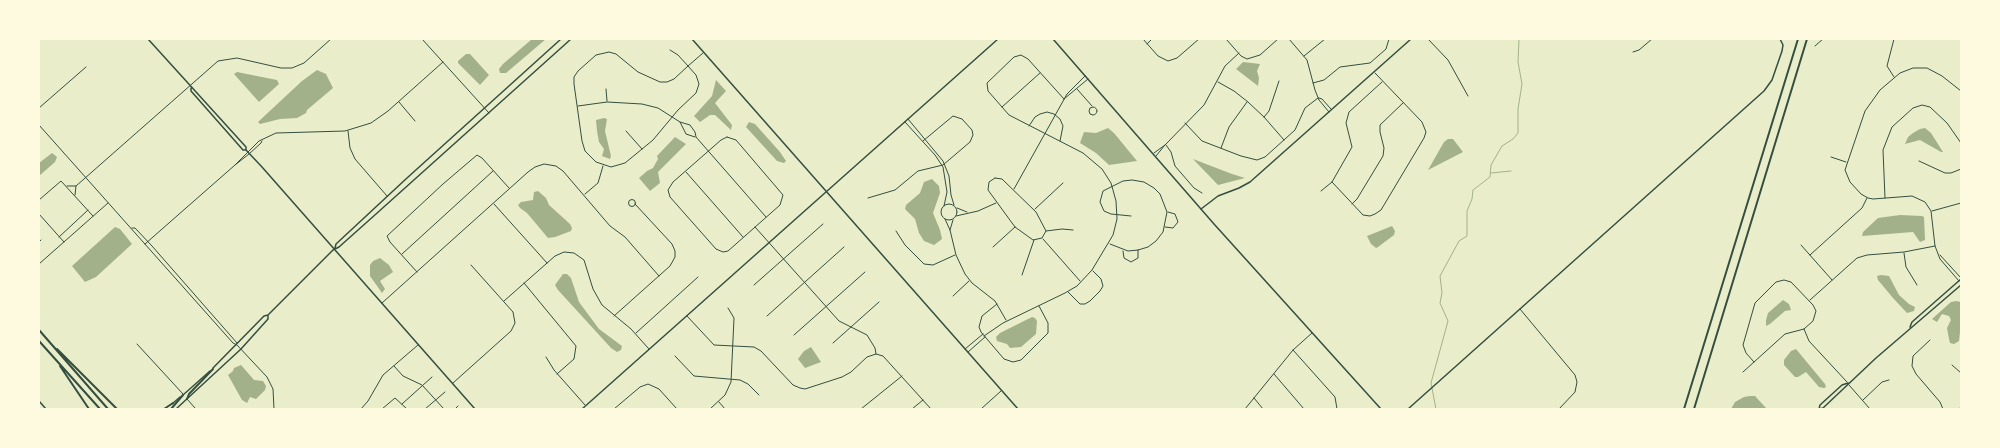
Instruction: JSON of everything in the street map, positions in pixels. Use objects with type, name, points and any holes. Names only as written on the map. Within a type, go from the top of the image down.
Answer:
[{"type":"highway","points":[[1684,409],[1798,39]]},
{"type":"highway","points":[[1694,409],[1807,39]]},
{"type":"highway","points":[[39,330],[108,409]]},
{"type":"highway","points":[[39,341],[100,409]]},
{"type":"highway","points":[[52,345],[117,409]]},
{"type":"highway","points":[[57,362],[89,409]]},
{"type":"highway","points":[[187,399],[189,394],[212,369]]},
{"type":"highway","points":[[171,409],[183,395]]},
{"type":"highway","points":[[165,409],[173,403]]},
{"type":"street","points":[[148,39],[243,150],[249,154],[475,409]]},
{"type":"street","points":[[67,186],[76,186],[86,178],[190,87],[216,62],[229,58],[240,58],[281,68],[295,67],[304,63],[331,39]]},
{"type":"street","points":[[422,39],[489,113]]},
{"type":"street","points":[[173,403],[237,345],[264,316],[268,314],[335,248],[336,244],[387,196],[561,39]]},
{"type":"street","points":[[335,248],[339,247],[571,39]]},
{"type":"street","points":[[692,39],[1018,409]]},
{"type":"street","points":[[582,409],[998,39]]},
{"type":"street","points":[[1053,39],[1154,153],[1201,209],[1381,409]]},
{"type":"street","points":[[1143,39],[1162,59],[1173,60],[1199,39]]},
{"type":"street","points":[[1147,44],[1152,39]]},
{"type":"street","points":[[1226,39],[1247,59],[1256,57],[1278,39]]},
{"type":"street","points":[[1289,39],[1304,56],[1310,66],[1313,83],[1318,98],[1329,112]]},
{"type":"street","points":[[1304,56],[1325,39]]},
{"type":"street","points":[[1313,83],[1324,80],[1340,67],[1370,64],[1386,49],[1389,39]]},
{"type":"street","points":[[1201,209],[1218,196],[1247,184],[1411,39]]},
{"type":"street","points":[[1428,39],[1448,60],[1468,96]]},
{"type":"street","points":[[1633,52],[1639,50],[1652,39]]},
{"type":"street","points":[[1408,409],[1764,91],[1774,75],[1782,51],[1782,43],[1780,39]]},
{"type":"street","points":[[1815,46],[1822,39]]},
{"type":"street","points":[[1894,39],[1887,66],[1894,78]]},
{"type":"street","points":[[670,50],[678,55],[688,66],[698,78],[698,90],[672,116],[643,150],[621,165],[603,166],[592,159],[585,151],[577,106],[574,80],[578,71],[598,54],[609,52],[616,54],[635,70],[660,82],[670,81],[688,66],[704,53]]},
{"type":"street","points":[[1156,156],[1185,122],[1204,105],[1218,82],[1225,66],[1239,53]]},
{"type":"street","points":[[965,350],[1006,321],[1068,292],[1081,282],[1092,270],[1109,244],[1115,228],[1117,215],[1116,201],[1112,185],[1104,171],[1094,161],[1060,141],[1010,116],[990,94],[986,88],[987,82],[1014,57],[1023,56],[1064,99]]},
{"type":"street","points":[[145,244],[269,136],[283,132],[348,130],[375,121],[399,102],[443,62]]},
{"type":"street","points":[[39,108],[86,67]]},
{"type":"street","points":[[1960,279],[1940,259],[1936,246],[1931,211],[1925,202],[1918,198],[1868,198],[1861,194],[1848,178],[1845,170],[1865,110],[1880,90],[1894,78],[1913,68],[1927,68],[1942,76],[1961,91]]},
{"type":"street","points":[[1332,182],[1351,204],[1363,215],[1370,216],[1381,210],[1424,138],[1426,132],[1422,122],[1374,72]]},
{"type":"street","points":[[1002,107],[1040,73]]},
{"type":"street","points":[[1013,190],[1023,176],[1054,114],[1069,91],[1085,76]]},
{"type":"street","points":[[1064,99],[1088,79]]},
{"type":"street","points":[[1264,117],[1269,111],[1279,81]]},
{"type":"street","points":[[1218,82],[1234,91],[1248,102],[1264,117],[1284,140]]},
{"type":"street","points":[[1321,191],[1332,182],[1352,147],[1346,123],[1349,112],[1382,82]]},
{"type":"street","points":[[190,87],[194,88],[246,147],[246,151]]},
{"type":"street","points":[[606,89],[608,102]]},
{"type":"street","points":[[1076,89],[1092,107]]},
{"type":"street","points":[[1318,98],[1322,98],[1332,110]]},
{"type":"street","points":[[1185,122],[1202,141],[1251,160],[1257,160],[1265,157],[1295,130],[1305,108],[1318,98]]},
{"type":"street","points":[[399,102],[415,121]]},
{"type":"street","points":[[577,106],[608,102],[642,104],[658,108],[680,122],[690,124],[696,132],[696,137]]},
{"type":"street","points":[[1221,148],[1229,127],[1248,102]]},
{"type":"street","points":[[1351,204],[1357,199],[1383,156],[1384,148],[1380,125],[1404,102]]},
{"type":"street","points":[[1885,198],[1882,157],[1889,131],[1913,108],[1922,105],[1930,107],[1943,118],[1961,143]]},
{"type":"street","points":[[1029,126],[1035,117],[1040,114],[1047,112],[1054,114],[1060,119],[1063,126],[1064,132],[1060,141]]},
{"type":"street","points":[[868,198],[895,190],[918,171],[942,166],[972,140],[973,131],[960,117],[952,116],[923,141]]},
{"type":"street","points":[[908,120],[926,139],[945,164],[954,205],[956,208],[967,213]]},
{"type":"street","points":[[680,122],[686,134],[696,137],[766,217]]},
{"type":"street","points":[[905,122],[923,141],[942,166],[946,177],[947,192],[944,206],[941,211],[950,230],[956,255],[969,281],[996,304],[1006,321]]},
{"type":"street","points":[[39,125],[132,228],[233,344],[237,345]]},
{"type":"street","points":[[348,130],[350,148],[355,159],[387,196]]},
{"type":"street","points":[[626,131],[643,150]]},
{"type":"street","points":[[730,137],[736,140],[783,195],[780,205],[728,251],[723,252],[719,251],[711,243],[670,197],[668,190],[673,182],[708,151],[724,138],[730,137]]},
{"type":"street","points":[[235,165],[246,151],[259,141],[262,141]]},
{"type":"street","points":[[1154,153],[1165,145]]},
{"type":"street","points":[[1165,145],[1170,152],[1175,166],[1194,188],[1202,193]]},
{"type":"street","points":[[418,272],[388,239],[388,234],[473,156],[477,155],[482,158],[509,189]]},
{"type":"street","points":[[1831,157],[1847,162]]},
{"type":"street","points":[[1919,162],[1945,173],[1951,173],[1961,169]]},
{"type":"street","points":[[382,303],[535,167],[549,164],[560,169],[659,276]]},
{"type":"street","points":[[584,195],[598,183],[603,166]]},
{"type":"street","points":[[401,254],[493,171]]},
{"type":"street","points":[[685,172],[743,237]]},
{"type":"street","points":[[1000,178],[1035,210],[1046,231],[1042,238],[1034,240],[1015,227],[988,190],[990,180],[1000,178]]},
{"type":"street","points":[[1109,244],[1123,250],[1138,250],[1154,243],[1165,227],[1167,212],[1160,194],[1146,184],[1132,180],[1112,185],[1102,192],[1100,204],[1106,212],[1117,215],[1131,216]]},
{"type":"street","points":[[39,200],[59,182],[62,182],[94,216]]},
{"type":"street","points":[[1035,210],[1063,183]]},
{"type":"street","points":[[75,195],[76,186]]},
{"type":"street","points":[[1810,255],[1862,208],[1868,198]]},
{"type":"street","points":[[39,264],[108,203]]},
{"type":"street","points":[[956,216],[978,211],[997,203]]},
{"type":"street","points":[[1931,211],[1961,203]]},
{"type":"street","points":[[493,204],[547,263]]},
{"type":"street","points":[[614,316],[673,262],[675,251],[672,244],[635,204]]},
{"type":"street","points":[[944,206],[949,204],[954,205]]},
{"type":"street","points":[[950,230],[956,216],[956,208]]},
{"type":"street","points":[[59,237],[88,210]]},
{"type":"street","points":[[1165,227],[1173,228],[1178,222],[1175,214],[1167,212]]},
{"type":"street","points":[[39,214],[64,243]]},
{"type":"street","points":[[945,219],[954,219]]},
{"type":"street","points":[[754,286],[823,224]]},
{"type":"street","points":[[754,227],[839,322],[867,336],[876,348],[876,354]]},
{"type":"street","points":[[993,247],[1015,227]]},
{"type":"street","points":[[132,228],[135,228],[148,242],[236,341],[240,349],[271,383],[274,409]]},
{"type":"street","points":[[1046,231],[1059,229],[1073,230]]},
{"type":"street","points":[[896,231],[904,243],[924,264],[933,265],[956,255]]},
{"type":"street","points":[[1042,238],[1081,282]]},
{"type":"street","points":[[1022,275],[1034,240]]},
{"type":"street","points":[[1801,245],[1832,280]]},
{"type":"street","points":[[1809,300],[1857,258],[1867,255],[1904,252],[1936,246]]},
{"type":"street","points":[[767,316],[844,247]]},
{"type":"street","points":[[1123,250],[1124,258],[1131,262],[1138,258],[1138,250]]},
{"type":"street","points":[[504,301],[547,263],[561,253],[567,252],[578,254],[586,263],[591,284],[598,299],[614,316],[635,333],[649,349]]},
{"type":"street","points":[[1904,252],[1906,267],[1917,285]]},
{"type":"street","points":[[1939,255],[1960,279]]},
{"type":"street","points":[[452,383],[512,330],[515,323],[514,315],[504,301],[471,265]]},
{"type":"street","points":[[1068,292],[1080,304],[1085,304],[1090,301],[1103,286],[1101,280],[1092,270]]},
{"type":"street","points":[[794,335],[865,272]]},
{"type":"street","points":[[635,333],[698,277]]},
{"type":"street","points":[[1910,327],[1912,322],[1960,279]]},
{"type":"street","points":[[1743,372],[1785,334],[1804,329],[1813,321],[1815,308],[1794,283],[1784,280],[1773,285],[1757,300],[1743,340],[1743,348],[1754,362]]},
{"type":"street","points":[[952,296],[969,281]]},
{"type":"street","points":[[524,283],[575,344],[576,351],[574,359],[557,374]]},
{"type":"street","points":[[1819,409],[1823,408],[1846,388],[1848,383],[1910,327],[1914,326],[1960,286]]},
{"type":"street","points":[[833,343],[879,302]]},
{"type":"street","points":[[996,304],[981,318],[979,327],[984,336],[1006,360],[1013,362],[1020,360],[1048,333],[1048,323],[1039,306]]},
{"type":"street","points":[[710,409],[728,391],[731,379],[734,318],[728,308]]},
{"type":"street","points":[[1520,309],[1575,375],[1577,385],[1574,394],[1559,409]]},
{"type":"street","points":[[176,409],[240,349],[268,319],[268,314]]},
{"type":"street","points":[[687,316],[712,343],[754,347],[762,351],[793,385],[800,388],[806,389],[842,377],[867,357],[876,354],[887,359],[931,409]]},
{"type":"street","points":[[1804,329],[1809,341],[1870,409]]},
{"type":"street","points":[[1245,409],[1293,350],[1313,333]]},
{"type":"street","points":[[968,353],[984,336]]},
{"type":"street","points":[[1930,340],[1914,356],[1912,366],[1916,374],[1940,402],[1943,409]]},
{"type":"street","points":[[137,344],[183,395]]},
{"type":"street","points":[[361,409],[368,401],[381,378],[418,345]]},
{"type":"street","points":[[1293,350],[1335,397],[1337,409]]},
{"type":"street","points":[[675,356],[696,376],[744,381],[759,395]]},
{"type":"street","points":[[546,357],[557,374],[585,406]]},
{"type":"street","points":[[1952,365],[1961,373]]},
{"type":"street","points":[[394,366],[403,376],[422,385],[444,409]]},
{"type":"street","points":[[1274,374],[1304,409]]},
{"type":"street","points":[[861,409],[902,375]]},
{"type":"street","points":[[402,404],[432,377]]},
{"type":"street","points":[[1862,400],[1882,382],[1889,380]]},
{"type":"street","points":[[1819,409],[1820,405],[1842,385],[1848,383]]},
{"type":"street","points":[[614,409],[640,387],[648,384],[658,388],[677,409]]},
{"type":"street","points":[[981,409],[1001,390]]},
{"type":"street","points":[[425,409],[445,392]]},
{"type":"street","points":[[382,409],[395,398],[407,409]]},
{"type":"street","points":[[1254,398],[1264,409]]},
{"type":"street","points":[[187,399],[194,409]]},
{"type":"street","points":[[912,409],[923,399]]},
{"type":"street","points":[[39,401],[46,409]]},
{"type":"street","points":[[718,402],[725,409]]},
{"type":"street","points":[[454,409],[458,406]]},
{"type":"street","points":[[1957,409],[1961,408]]},
{"type":"shaded area","points":[[532,39],[546,39],[506,73],[500,73],[499,69],[503,64]]},
{"type":"shaded area","points":[[466,54],[470,54],[489,75],[480,85],[458,63],[458,61]]},
{"type":"shaded area","points":[[1243,62],[1260,64],[1257,71],[1259,78],[1258,86],[1236,69]]},
{"type":"shaded area","points":[[317,70],[326,74],[333,88],[307,110],[306,113],[297,118],[280,119],[260,124],[258,122],[302,81]]},
{"type":"shaded area","points":[[237,72],[277,80],[279,84],[259,102],[234,74]]},
{"type":"shaded area","points":[[716,80],[726,91],[715,103],[732,125],[731,130],[715,115],[710,115],[700,122],[694,116],[712,96]]},
{"type":"shaded area","points":[[604,118],[607,119],[605,131],[611,156],[610,159],[602,156],[604,149],[599,142],[597,131],[596,120]]},
{"type":"shaded area","points":[[749,122],[755,124],[780,152],[786,161],[784,163],[777,161],[746,127]]},
{"type":"shaded area","points":[[1108,128],[1114,133],[1137,161],[1109,165],[1096,153],[1080,143],[1084,132],[1096,133]]},
{"type":"shaded area","points":[[1925,128],[1931,133],[1943,152],[1920,140],[1905,144],[1908,137],[1913,133]]},
{"type":"shaded area","points":[[675,137],[686,144],[658,172],[660,183],[650,191],[639,178],[653,168],[658,159],[657,156]]},
{"type":"shaded area","points":[[1448,139],[1453,139],[1463,152],[1428,170],[1444,142]]},
{"type":"shaded area","points":[[52,153],[57,157],[55,162],[39,176],[39,163]]},
{"type":"shaded area","points":[[1193,159],[1232,174],[1245,178],[1218,185]]},
{"type":"shaded area","points":[[932,179],[939,186],[940,193],[933,213],[942,239],[934,245],[924,241],[919,233],[915,219],[905,209],[906,205],[920,193],[924,182]]},
{"type":"shaded area","points":[[538,191],[546,198],[549,205],[570,224],[572,228],[571,231],[548,238],[527,213],[520,208],[518,205],[521,202],[533,200],[534,192]]},
{"type":"shaded area","points":[[1900,215],[1924,217],[1925,240],[1920,242],[1913,232],[1862,236],[1863,232],[1878,218]]},
{"type":"shaded area","points":[[1392,226],[1395,231],[1394,235],[1376,248],[1371,244],[1367,236]]},
{"type":"shaded area","points":[[115,227],[120,229],[132,244],[96,277],[85,282],[72,266]]},
{"type":"shaded area","points":[[380,258],[389,265],[393,272],[380,281],[385,289],[382,293],[370,276],[370,265],[373,261]]},
{"type":"shaded area","points":[[563,274],[567,274],[571,278],[579,302],[599,329],[622,346],[621,350],[617,352],[611,348],[558,290],[555,285]]},
{"type":"shaded area","points":[[1877,276],[1889,276],[1899,295],[1915,307],[1914,311],[1907,313],[1893,298],[1878,280]]},
{"type":"shaded area","points":[[1783,300],[1789,304],[1791,310],[1785,311],[1766,326],[1768,313]]},
{"type":"shaded area","points":[[1951,302],[1961,302],[1961,323],[1959,341],[1954,344],[1950,343],[1947,328],[1951,320],[1949,316],[1942,314],[1937,322],[1932,319]]},
{"type":"shaded area","points":[[1032,317],[1037,321],[1036,334],[1021,347],[1010,348],[1007,344],[997,341],[996,337],[1000,333]]},
{"type":"shaded area","points":[[811,347],[821,362],[805,368],[798,359],[804,351]]},
{"type":"shaded area","points":[[1796,349],[1826,387],[1819,387],[1806,372],[1798,377],[1795,377],[1784,365],[1784,360],[1791,351]]},
{"type":"shaded area","points":[[241,365],[254,380],[263,381],[266,386],[265,390],[256,399],[250,397],[247,403],[242,400],[228,375],[234,368]]},
{"type":"shaded area","points":[[1755,396],[1767,409],[1731,409],[1735,402],[1744,397]]},
{"type":"waterway","points":[[1436,409],[1431,383],[1448,321],[1440,303],[1442,293],[1440,276],[1459,241],[1467,236],[1467,211],[1472,199],[1473,190],[1490,177],[1491,165],[1502,146],[1513,139],[1518,133],[1518,109],[1522,84],[1518,62],[1519,39]]},
{"type":"waterway","points":[[1491,173],[1511,171]]}]
